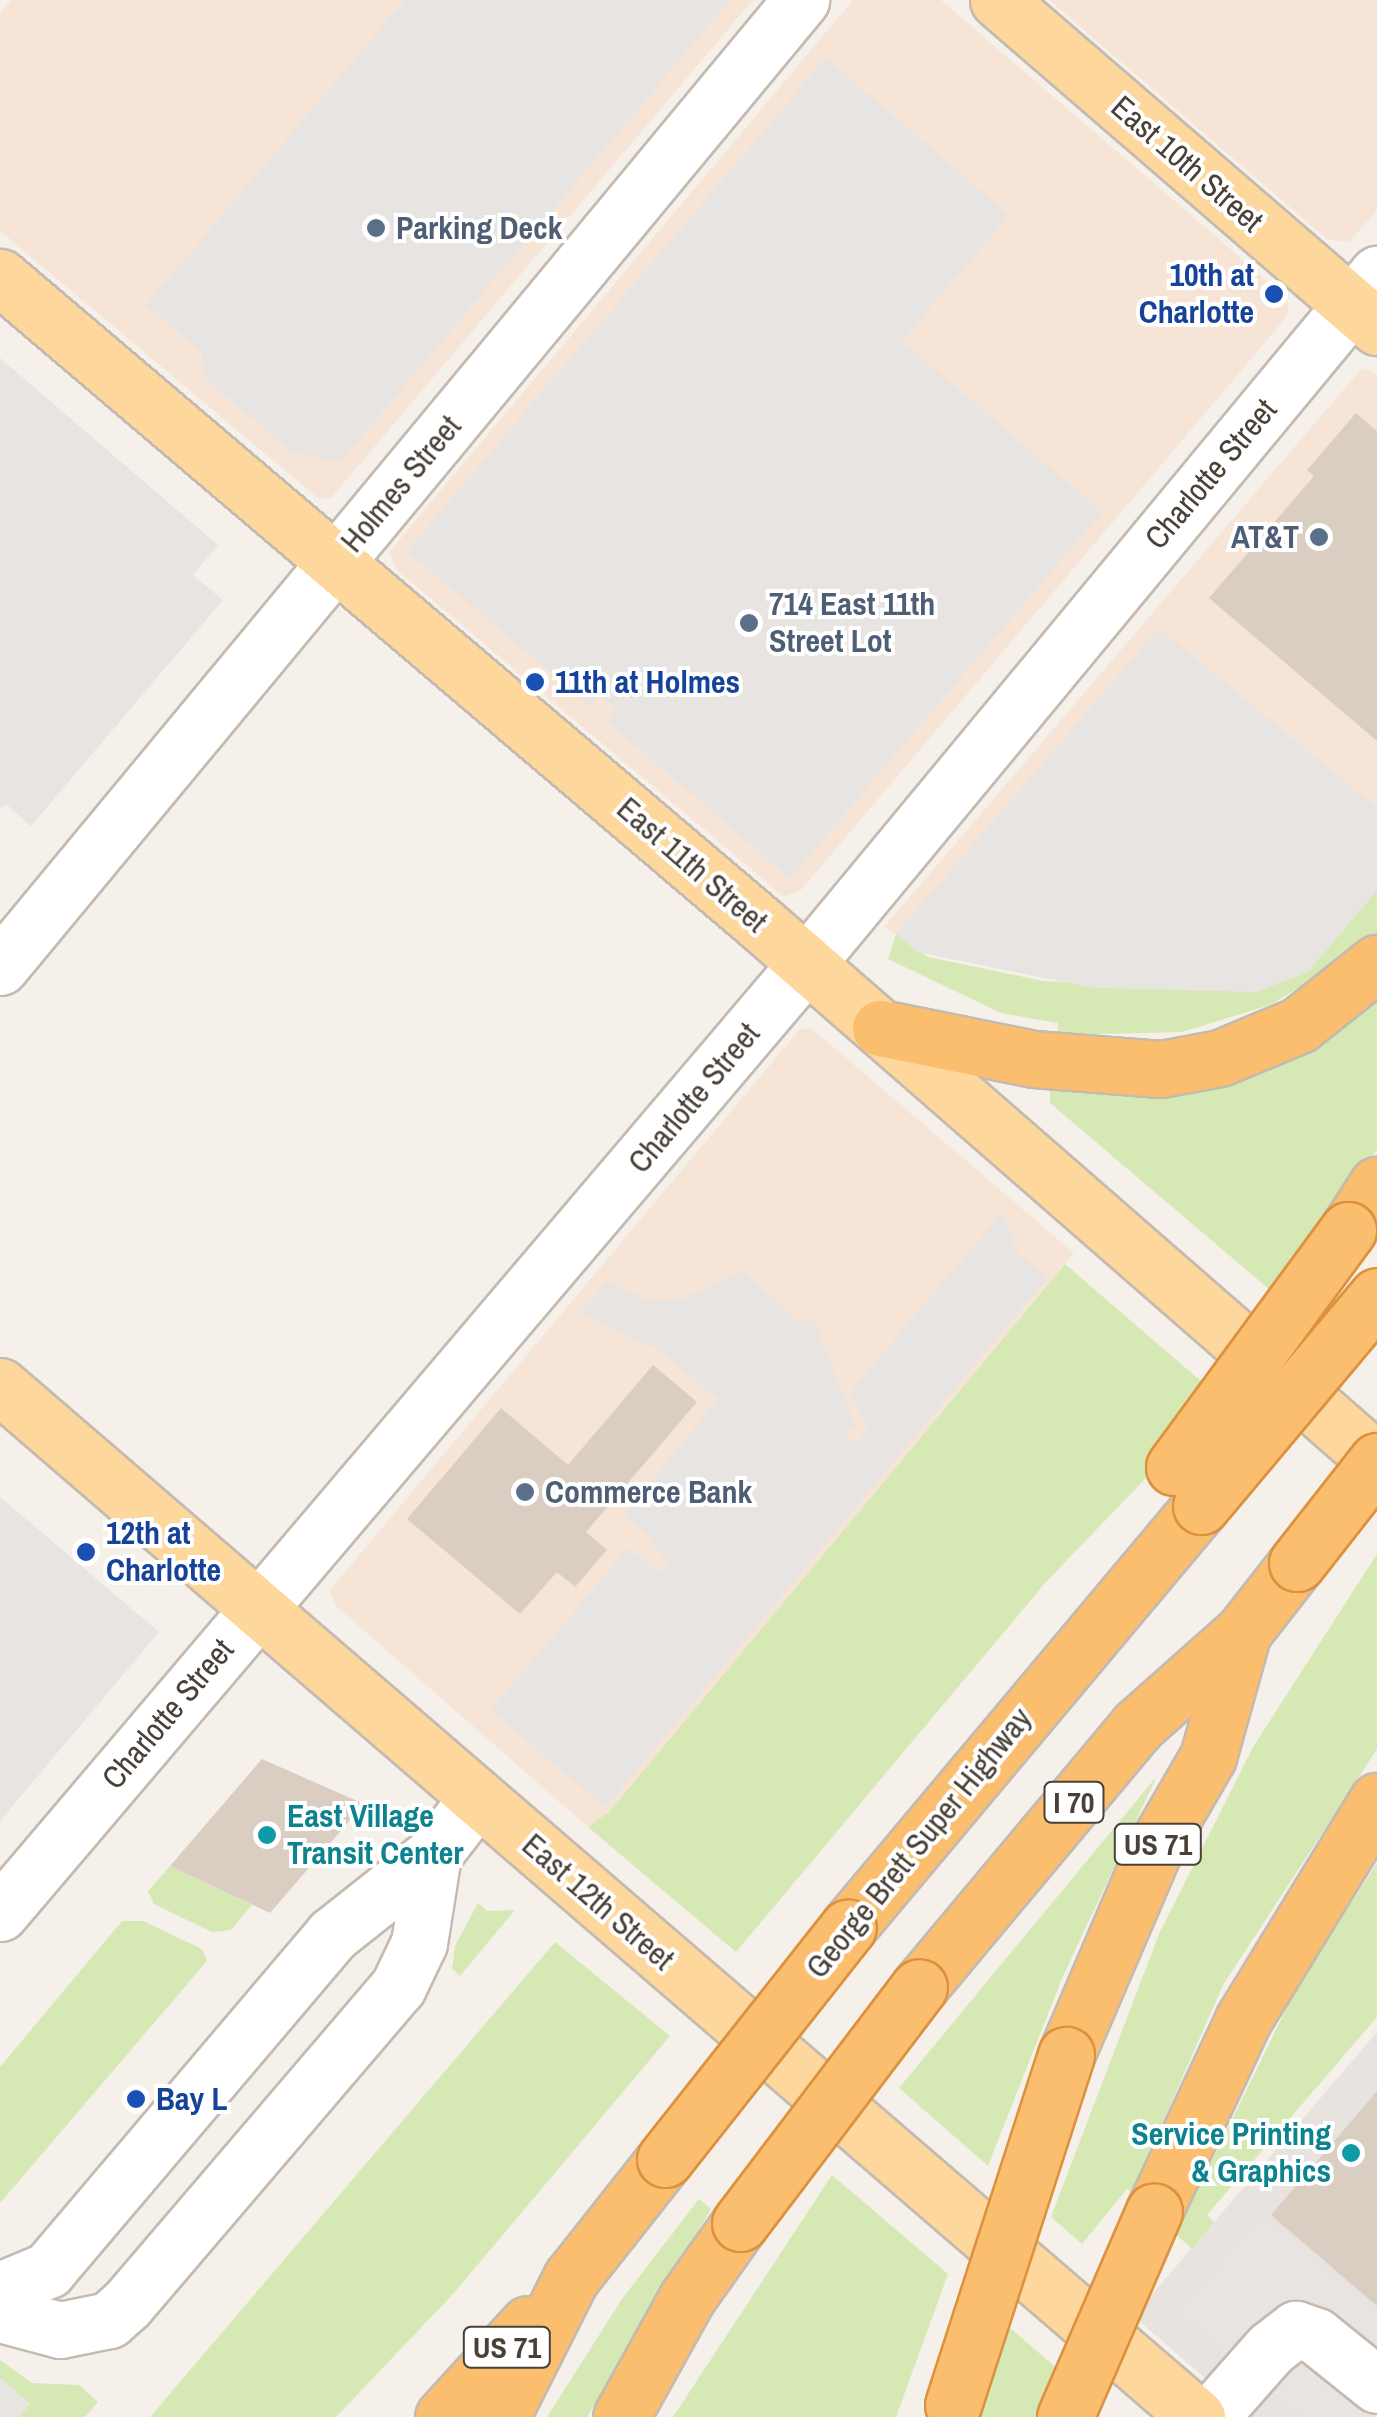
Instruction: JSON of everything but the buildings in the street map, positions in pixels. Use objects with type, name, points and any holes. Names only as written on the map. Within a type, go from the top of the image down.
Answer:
[{"type":"highway","points":[[880,1028],[1034,1059],[1161,1069],[1220,1058],[1300,1025],[1377,964]]},
{"type":"highway","points":[[1187,1487],[1377,1184]]},
{"type":"highway","points":[[1187,1487],[1377,1296]]},
{"type":"highway","name":"I 70","points":[[621,2417],[687,2298],[740,2222],[920,1987],[1137,1726],[1243,1632],[1377,1461]]},
{"type":"highway","name":"George Brett Super Highway","points":[[502,2417],[570,2278],[848,1928],[1128,1589],[1187,1487]]},
{"type":"highway","name":"US 71","points":[[951,2411],[1066,2055],[1154,1850],[1208,1757],[1243,1632]]},
{"type":"highway","points":[[1065,2417],[1154,2211],[1243,2020],[1377,1801]]},
{"type":"highway","name":"US 71","points":[[443,2417],[570,2278]]},
{"type":"main road","name":"East 10th Street","points":[[998,0],[1368,302]]},
{"type":"main road","name":"East 11th Street","points":[[0,278],[337,561],[1377,1461]]},
{"type":"main road","name":"East 12th Street","points":[[0,1386],[1197,2417]]},
{"type":"street","name":"Holmes Street","points":[[0,967],[801,0]]},
{"type":"street","name":"Charlotte Street","points":[[0,1913],[1368,302]]},
{"type":"street","points":[[0,2290],[48,2270],[332,1935],[432,1855],[477,1798]]},
{"type":"street","points":[[0,2314],[36,2328],[84,2328],[109,2320],[127,2304],[398,1987],[419,1943],[432,1855]]},
{"type":"street","points":[[1210,2417],[1270,2349],[1296,2329],[1316,2336],[1377,2386]]},
{"type":"shaded area","points":[[11,0],[753,0],[332,497],[320,500],[0,231],[0,13]]},
{"type":"shaded area","name":"Parking Deck","points":[[405,0],[730,0],[340,462],[292,452],[203,377],[202,352],[146,305]]},
{"type":"shaded area","points":[[853,0],[941,0],[1284,295],[1289,306],[1285,319],[801,890],[784,897],[398,571],[389,552]]},
{"type":"shaded area","points":[[1049,0],[1377,0],[1377,211],[1349,242],[1328,240]]},
{"type":"shaded area","name":"714 East 11th Street Lot","points":[[826,58],[1009,215],[902,341],[1102,512],[790,878],[608,722],[616,709],[600,696],[590,706],[407,551]]},
{"type":"shaded area","points":[[0,358],[218,545],[193,575],[223,600],[31,826],[6,804],[0,810]]},
{"type":"shaded area","points":[[1362,368],[1377,373],[1377,890],[1308,972],[1256,992],[896,934],[884,927]]},
{"type":"shaded area","points":[[1159,628],[1377,808],[1377,890],[1308,972],[1256,992],[1094,988],[917,952],[896,934]]},
{"type":"shaded area","points":[[811,1028],[1074,1253],[610,1811],[588,1827],[337,1607],[329,1591],[800,1029]]},
{"type":"shaded area","points":[[1003,1211],[1017,1252],[1047,1278],[605,1808],[491,1710],[628,1548],[660,1573],[667,1565],[649,1535],[624,1515],[718,1399],[658,1349],[580,1313],[607,1281],[651,1301],[684,1298],[742,1271],[800,1322],[813,1318],[856,1426],[842,1432],[857,1443],[867,1430],[851,1391]]},
{"type":"shaded area","points":[[0,1497],[159,1632],[0,1821]]},
{"type":"shaded area","points":[[1377,2032],[1377,2417],[1250,2417],[1138,2320],[1149,2298]]},
{"type":"shaded area","points":[[1263,2213],[1377,2311],[1377,2417],[1301,2417],[1178,2312]]},
{"type":"shaded area","points":[[0,2378],[30,2404],[19,2417],[0,2417]]},
{"type":"green space","points":[[1377,890],[1377,940],[1270,1005],[1182,1032],[1058,1035],[1058,1023],[1001,1013],[888,959],[896,934],[928,957],[1043,981],[1256,992],[1308,972]]},
{"type":"green space","points":[[1377,989],[1377,1150],[1277,1296],[1050,1103],[1050,1089],[1111,1092]]},
{"type":"green space","points":[[1065,1264],[1210,1389],[1146,1478],[1046,1582],[736,1952],[588,1827],[610,1811]]},
{"type":"green space","points":[[1377,1554],[1377,1749],[1223,1985],[1132,2192],[1127,2189],[1082,2244],[1051,2217],[1159,1934],[1253,1747]]},
{"type":"green space","points":[[1157,1776],[1063,1976],[988,2166],[899,2088]]},
{"type":"green space","points":[[1377,1863],[1377,2017],[1207,2215],[1214,2222],[1192,2249],[1171,2230],[1183,2202],[1192,2201],[1295,1991]]},
{"type":"green space","points":[[170,1866],[252,1905],[231,1930],[212,1932],[154,1904],[148,1891]]},
{"type":"green space","points":[[478,1903],[487,1911],[515,1910],[460,1976],[452,1969],[455,1946]]},
{"type":"green space","points":[[122,1921],[143,1921],[202,1949],[207,1961],[0,2203],[0,2067]]},
{"type":"green space","points":[[555,1942],[670,2036],[454,2293],[336,2417],[150,2417]]},
{"type":"green space","points":[[832,2175],[948,2274],[896,2417],[673,2417]]},
{"type":"green space","points":[[699,2199],[711,2209],[587,2417],[547,2417],[622,2299]]},
{"type":"green space","points":[[1010,2328],[1058,2369],[1038,2417],[977,2417]]},
{"type":"green space","points":[[0,2360],[32,2383],[79,2385],[98,2402],[85,2417],[19,2417],[30,2404],[0,2378]]},
{"type":"place","name":"Parking Deck","points":[[376,228]]},
{"type":"place","name":"10th at Charlotte","points":[[1274,294]]},
{"type":"place","name":"AT&T","points":[[1319,537]]},
{"type":"place","name":"714 East 11th Street Lot","points":[[749,623]]},
{"type":"place","name":"11th at Holmes","points":[[535,682]]},
{"type":"place","name":"Commerce Bank","points":[[525,1492]]},
{"type":"place","name":"12th at Charlotte","points":[[86,1552]]},
{"type":"place","name":"East Village Transit Center","points":[[267,1835]]},
{"type":"place","name":"Bay L","points":[[136,2099]]},
{"type":"place","name":"Service Printing & Graphics","points":[[1351,2153]]}]
